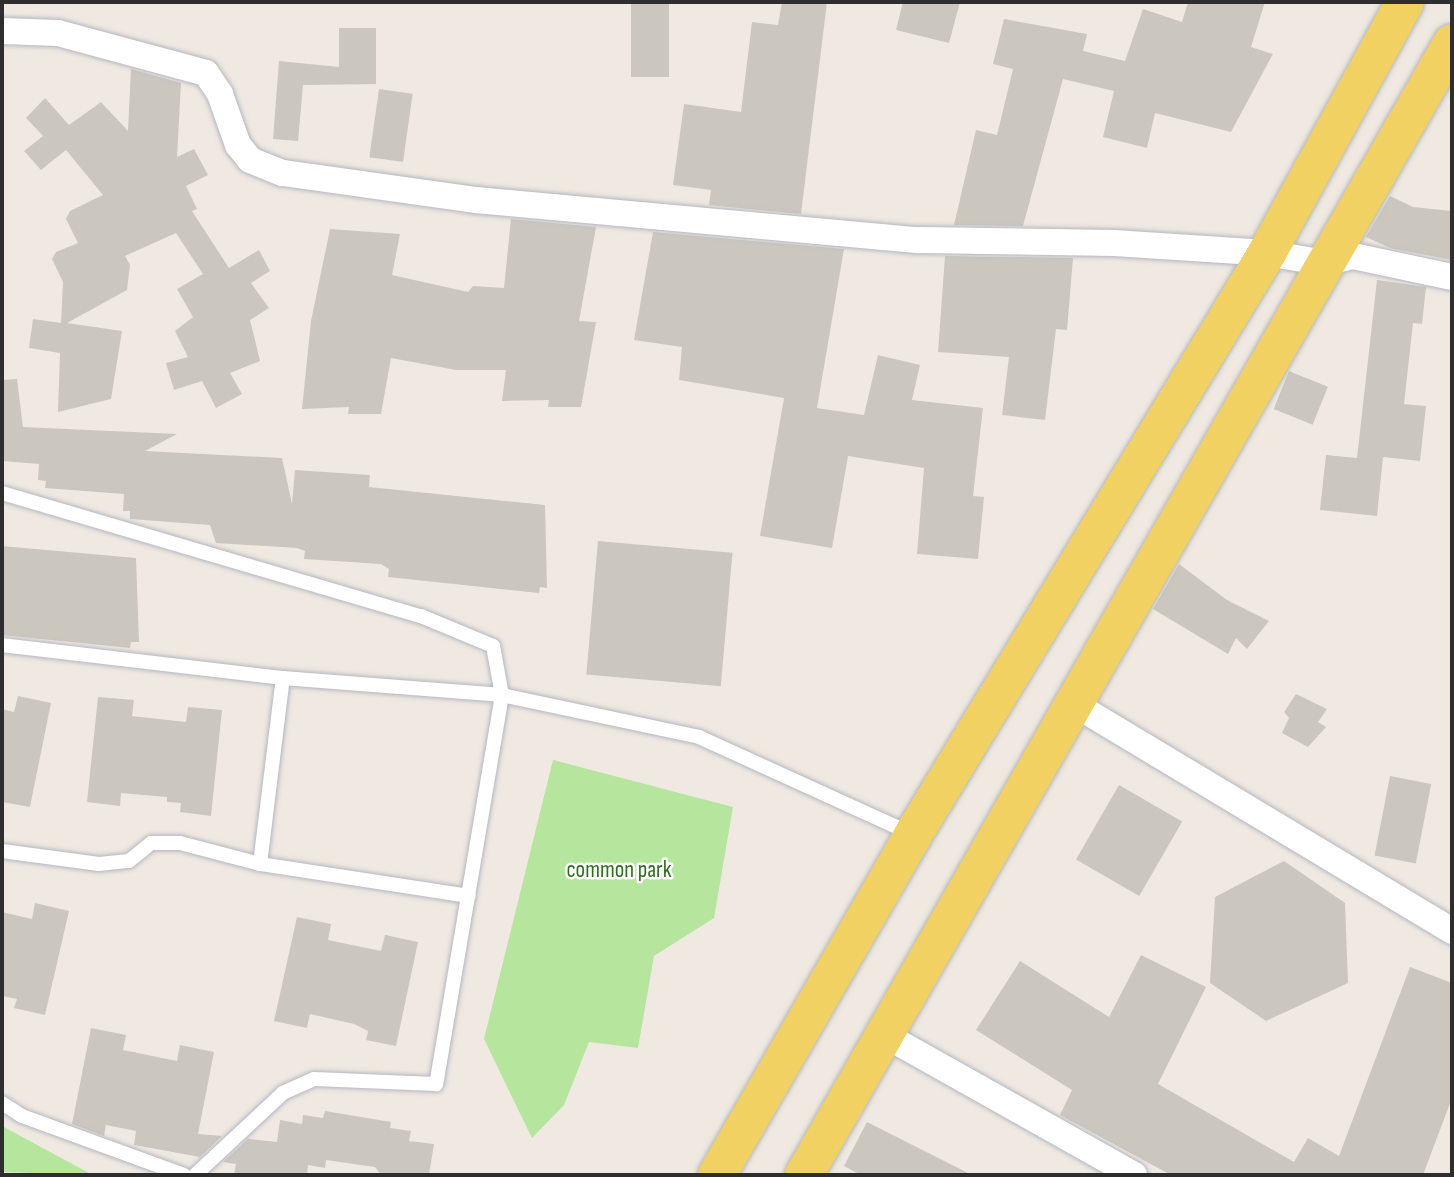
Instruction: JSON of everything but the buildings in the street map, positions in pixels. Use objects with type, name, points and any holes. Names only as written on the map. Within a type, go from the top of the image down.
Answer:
[{"type":"main road","points":[[717,1175],[913,835],[1267,253],[1405,2]]},
{"type":"main road","points":[[804,1175],[1071,702],[1452,43]]},
{"type":"street","points":[[2,31],[58,33],[206,73],[220,94],[238,145],[250,160],[282,173],[476,200],[919,240],[1267,253],[1325,263],[1353,256],[1452,277]]},
{"type":"street","points":[[1071,702],[1452,931]]},
{"type":"street","points":[[883,1034],[1134,1175]]},
{"type":"lane","points":[[2,493],[421,616],[493,646],[502,695],[436,1084],[314,1079],[282,1093],[195,1175]]},
{"type":"lane","points":[[2,645],[284,678],[502,695],[699,737],[913,835]]},
{"type":"lane","points":[[260,863],[284,678]]},
{"type":"lane","points":[[2,850],[99,864],[129,861],[151,843],[180,843],[260,863],[469,896]]},
{"type":"lane","points":[[2,1103],[22,1116],[184,1175]]},
{"type":"green space","name":"common park","points":[[553,760],[733,807],[714,918],[654,956],[638,1048],[589,1042],[564,1105],[532,1138],[484,1039]]},
{"type":"green space","points":[[2,1126],[89,1173],[92,1175],[2,1172]]}]
